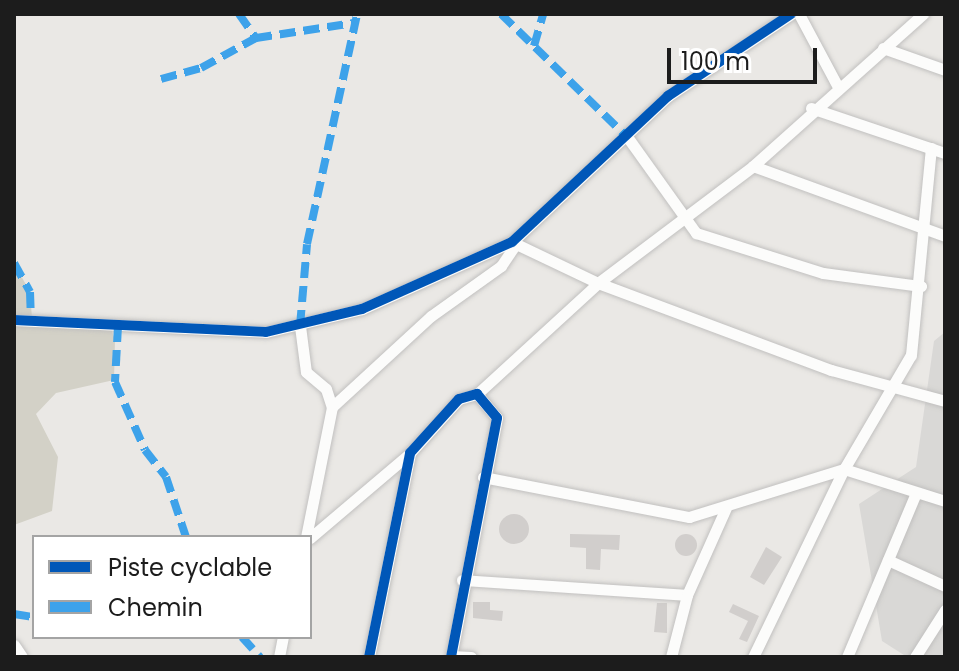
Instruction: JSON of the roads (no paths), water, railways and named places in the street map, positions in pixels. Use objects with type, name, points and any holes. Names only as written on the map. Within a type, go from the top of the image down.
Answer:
[{"type":"street","points":[[332,407],[431,316],[501,266],[514,243],[628,138],[668,96],[791,14]]},
{"type":"street","points":[[799,14],[838,87]]},
{"type":"street","points":[[312,535],[410,453],[459,399],[477,394],[598,283],[753,166],[811,108],[923,14]]},
{"type":"street","points":[[883,48],[945,70]]},
{"type":"street","points":[[811,108],[945,153]]},
{"type":"street","points":[[628,138],[689,217],[696,233],[746,252],[823,273],[921,286]]},
{"type":"street","points":[[753,657],[844,469],[894,390],[918,331],[921,227],[931,148]]},
{"type":"street","points":[[753,166],[945,236]]},
{"type":"street","points":[[14,320],[266,332],[362,309],[514,243],[598,283],[894,390],[945,401]]},
{"type":"street","points":[[300,326],[306,372],[326,389],[332,407],[309,535]]},
{"type":"street","points":[[471,657],[451,656],[462,580],[497,418],[477,394]]},
{"type":"street","points":[[369,657],[410,453]]},
{"type":"street","points":[[483,477],[689,517],[844,469],[945,501]]},
{"type":"street","points":[[847,657],[916,493]]},
{"type":"street","points":[[671,657],[687,595],[726,508]]},
{"type":"street","points":[[888,560],[945,586]]},
{"type":"street","points":[[462,580],[687,595]]},
{"type":"street","points":[[915,657],[945,610]]},
{"type":"street","points":[[14,645],[22,657]]}]
